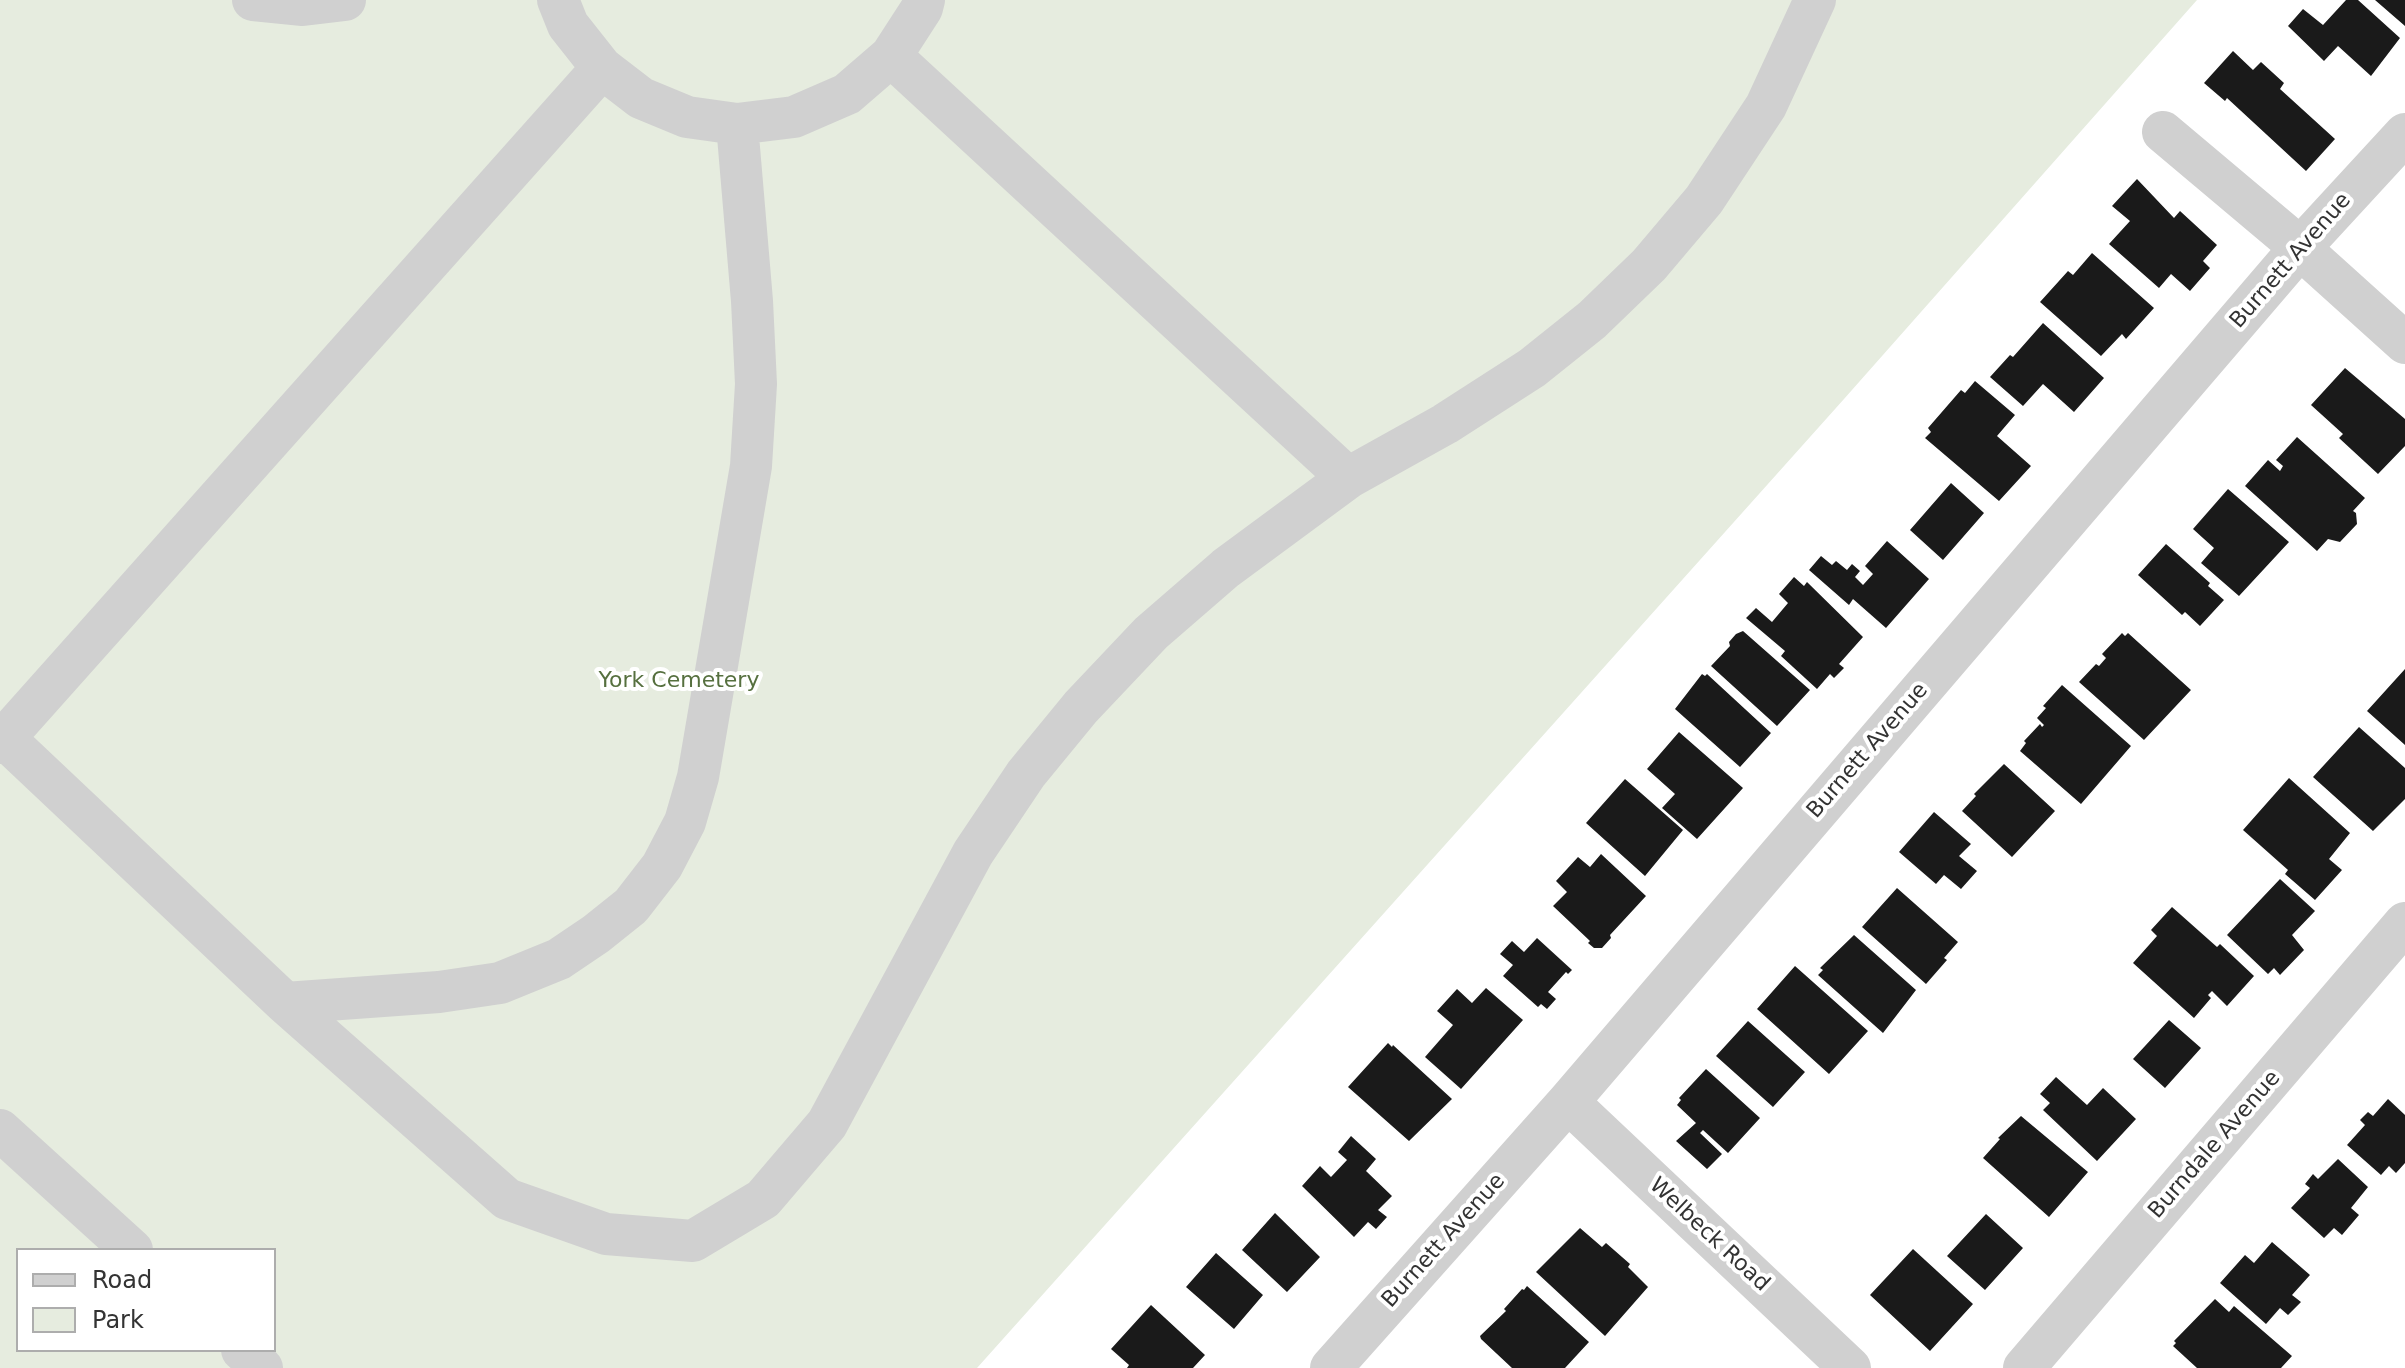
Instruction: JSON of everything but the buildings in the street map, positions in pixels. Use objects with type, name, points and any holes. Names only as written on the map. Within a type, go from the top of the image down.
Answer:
[{"type":"street","points":[[253,0],[303,5],[345,0]]},
{"type":"street","points":[[558,0],[568,25],[602,68],[641,98],[687,117],[737,124],[794,117],[847,94],[891,56],[924,0]]},
{"type":"street","points":[[602,68],[1,739],[285,1003],[507,1199],[606,1234],[693,1241],[763,1199],[827,1124],[973,853],[1026,774],[1081,707],[1151,633],[1226,568],[1348,478],[1445,424],[1532,368],[1592,320],[1649,265],[1704,200],[1766,106],[1815,0]]},
{"type":"street","points":[[891,56],[1348,478]]},
{"type":"street","points":[[285,1003],[439,992],[500,983],[559,959],[631,906],[668,855],[685,822],[698,777],[751,466],[756,384],[737,124]]},
{"type":"street","points":[[2163,132],[2300,248],[2405,343]]},
{"type":"street","name":"Burnett Avenue","points":[[1331,1368],[1568,1102],[2300,248],[2405,134]]},
{"type":"street","name":"Burndale Avenue","points":[[2024,1368],[2405,923]]},
{"type":"street","name":"Welbeck Road","points":[[1568,1102],[1850,1368]]},
{"type":"street","points":[[0,1130],[130,1248]]},
{"type":"street","points":[[244,1352],[262,1368]]},
{"type":"green space","name":"York Cemetery","points":[[0,0],[2197,0],[1844,399],[977,1368],[0,1368]]}]
